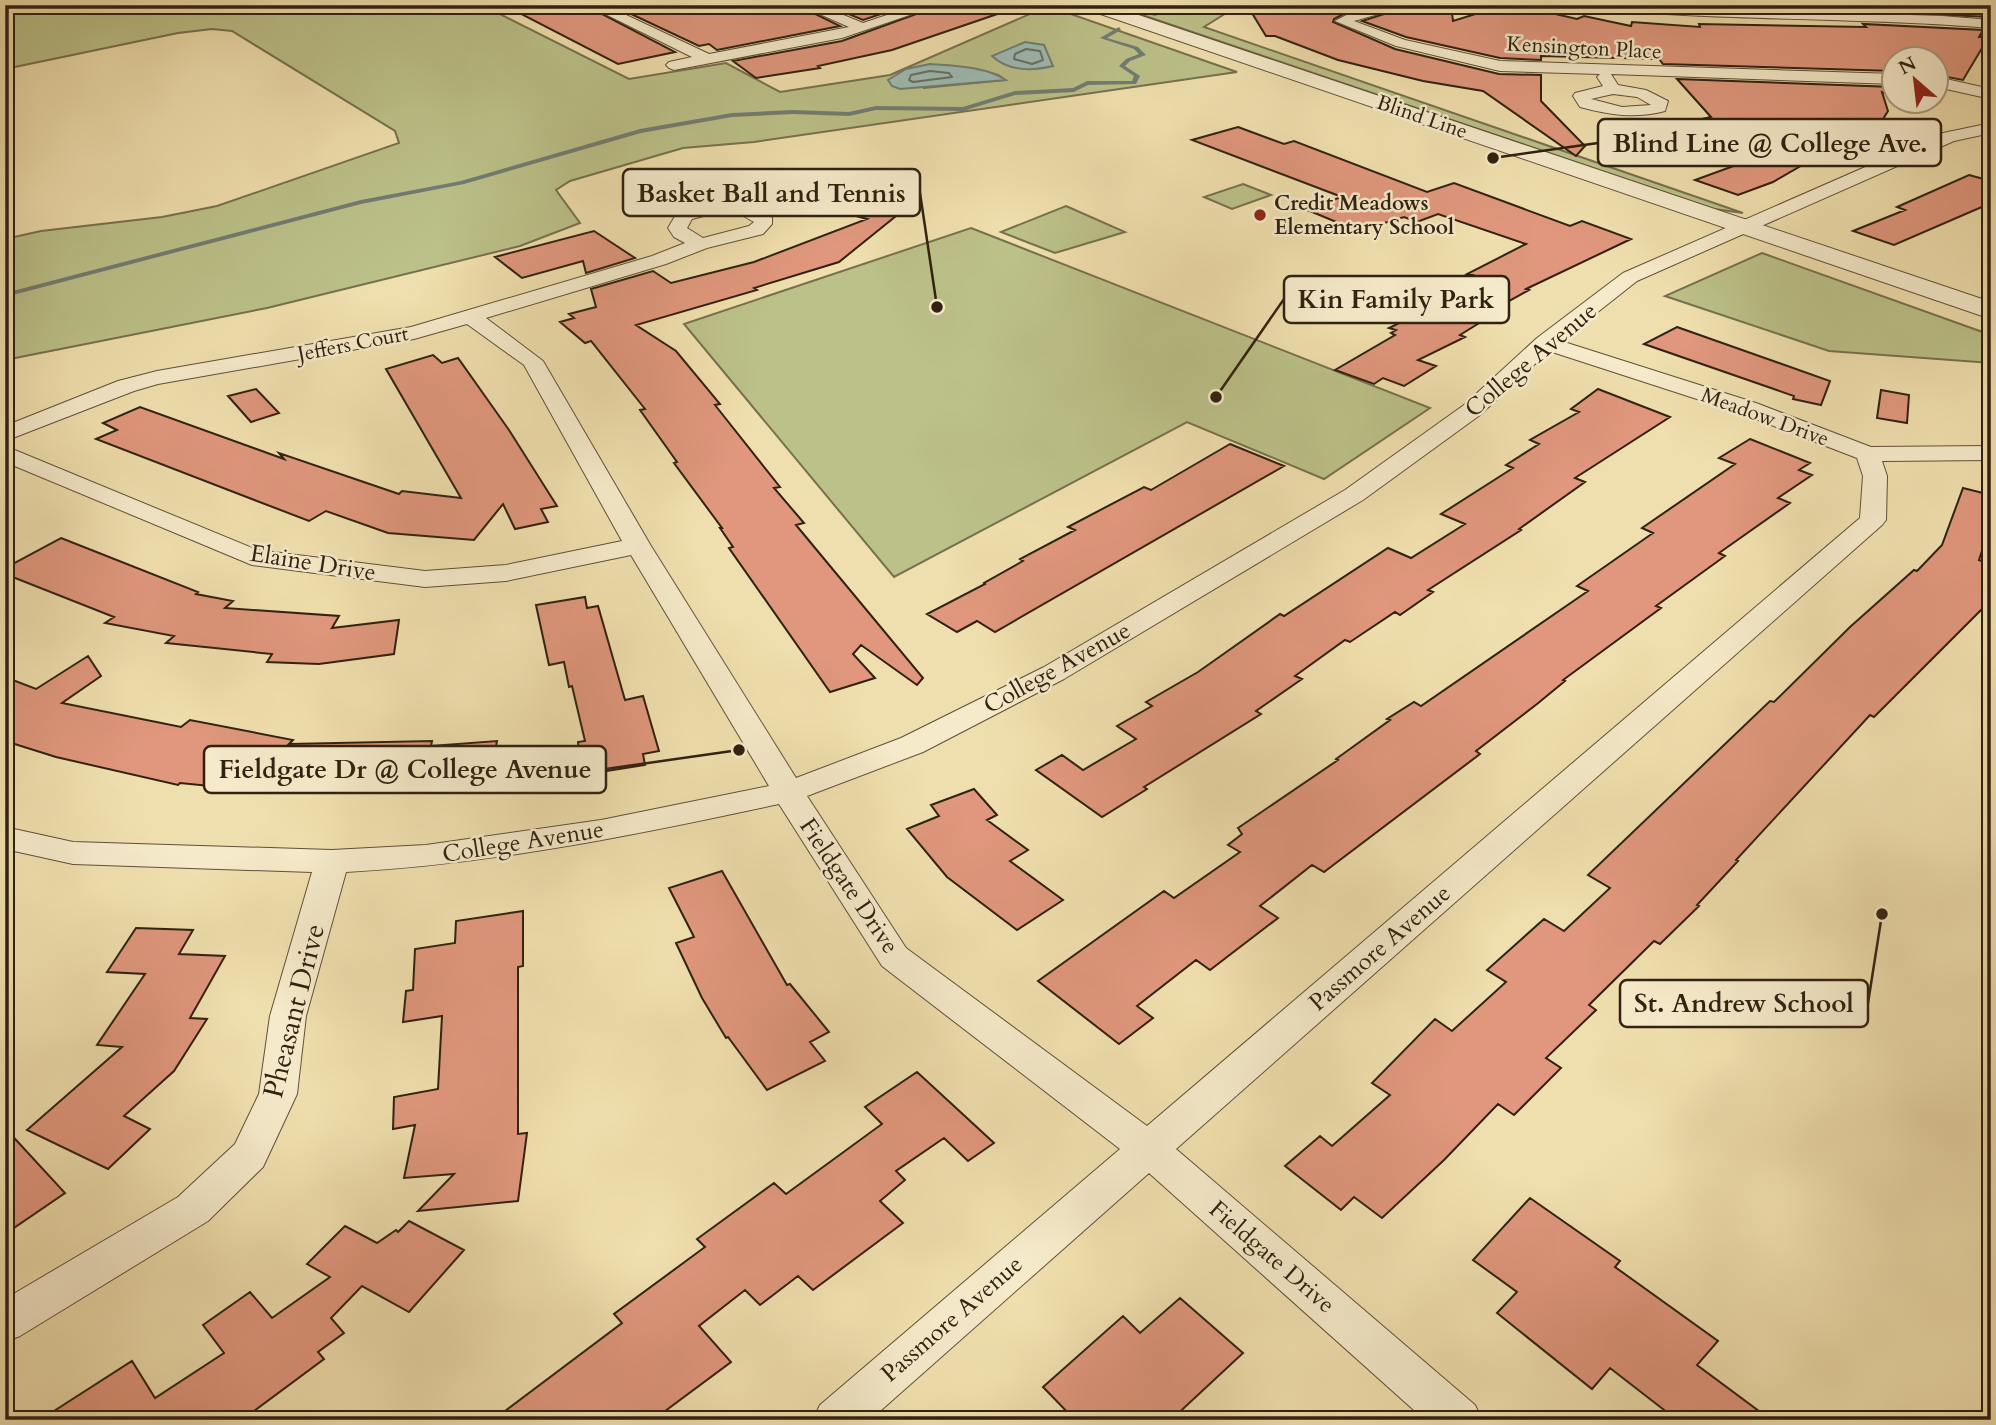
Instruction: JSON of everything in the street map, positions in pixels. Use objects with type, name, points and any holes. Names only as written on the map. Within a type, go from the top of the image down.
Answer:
[{"type":"street","points":[[594,5],[707,59]]},
{"type":"street","points":[[806,5],[864,28]]},
{"type":"street","points":[[674,65],[842,34],[932,5]]},
{"type":"street","name":"Blind Line","points":[[1092,5],[1991,311]]},
{"type":"street","name":"Kensington Place","points":[[1403,5],[1361,13],[1342,21],[1401,43],[1477,63],[1600,72],[1881,79]]},
{"type":"street","name":"Kensington Place","points":[[1597,5],[1640,10],[1887,15],[1991,24]]},
{"type":"street","points":[[1600,72],[1614,89]]},
{"type":"street","points":[[1951,85],[1991,94]]},
{"type":"street","name":"College Avenue","points":[[5,838],[73,853],[332,861],[426,856],[601,831],[788,792],[912,745],[1066,666],[1354,495],[1472,410],[1545,344],[1630,277],[1743,225],[1949,137],[1991,128]]},
{"type":"street","name":"Jeffers Court","points":[[5,435],[125,386],[183,371],[381,340],[471,317],[659,260],[700,244]]},
{"type":"street","name":"Fieldgate Drive","points":[[471,317],[532,361],[638,545],[788,792],[894,957],[1149,1149],[1459,1420]]},
{"type":"street","name":"Meadow Drive","points":[[1545,344],[1748,408],[1868,454],[1991,453]]},
{"type":"street","name":"Elaine Drive","points":[[5,453],[253,557],[425,579],[506,573],[638,545]]},
{"type":"street","name":"Passmore Avenue","points":[[836,1420],[1873,520],[1875,476],[1868,454]]},
{"type":"street","name":"Pheasant Drive","points":[[5,1322],[192,1209],[249,1155],[278,1094],[288,1016],[332,861]]},
{"type":"green space","points":[[63,5],[482,5],[629,79],[726,63],[780,92],[890,75],[1048,6],[1237,72],[754,142],[683,148],[570,181],[556,190],[580,223],[520,246],[267,308],[5,360],[5,239],[41,231],[162,217],[217,206],[399,143],[395,131],[232,31],[212,29],[178,33],[5,69],[5,16]],"holes":[[[982,71],[998,75],[1005,80],[923,88]]]},
{"type":"green space","points":[[1113,5],[1239,5],[1204,27],[1743,213],[1714,209]]},
{"type":"green space","points":[[1243,184],[1271,195],[1232,209],[1204,197]]},
{"type":"green space","points":[[1066,206],[1125,232],[1055,253],[1001,232]]},
{"type":"green space","points":[[971,228],[1430,408],[1324,479],[1187,422],[894,577],[684,324]]},
{"type":"green space","points":[[1762,253],[1991,335],[1991,363],[1829,351],[1665,296]]},
{"type":"water","points":[[1025,42],[1044,45],[1053,66],[1037,69],[1013,68],[992,56]]},
{"type":"water","points":[[930,64],[979,69],[1006,80],[900,89],[892,86],[888,80],[906,69]]},
{"type":"building","points":[[504,5],[585,5],[675,52],[618,64]]},
{"type":"building","points":[[612,5],[797,5],[840,26],[717,50],[709,44],[699,46]]},
{"type":"building","points":[[827,5],[908,5],[863,20]]},
{"type":"building","points":[[941,5],[1008,5],[1009,10],[892,50],[818,66],[820,68],[756,78],[733,61],[842,41]]},
{"type":"building","points":[[1247,5],[1366,5],[1355,8],[1333,22],[1395,49],[1499,74],[1541,75],[1541,101],[1585,146],[1576,156],[1483,91],[1423,81],[1338,60],[1275,36],[1266,36]]},
{"type":"building","points":[[1412,5],[1451,5],[1453,21],[1498,7],[1577,19],[1584,16],[1631,26],[1632,22],[1700,27],[1699,24],[1866,27],[1863,24],[1983,30],[1979,37],[1988,38],[1963,80],[1951,78],[1951,46],[1881,46],[1881,71],[1663,64],[1659,59],[1541,56],[1541,60],[1500,58],[1406,37],[1362,21]]},
{"type":"building","points":[[1846,5],[1991,5],[1991,17],[1851,11]]},
{"type":"building","points":[[1677,79],[1881,87],[1881,116],[1885,116],[1878,127],[1864,125],[1857,139],[1849,138],[1826,156],[1825,152],[1773,182],[1738,195],[1695,180],[1808,139],[1652,144],[1650,130],[1711,117]]},
{"type":"building","points":[[1238,127],[1284,144],[1294,141],[1427,192],[1454,183],[1570,226],[1582,221],[1631,239],[1526,289],[1529,290],[1500,306],[1505,307],[1460,335],[1465,337],[1418,360],[1436,366],[1404,386],[1383,378],[1374,384],[1335,370],[1395,335],[1391,333],[1396,330],[1389,328],[1450,298],[1436,293],[1526,244],[1438,214],[1417,222],[1404,217],[1358,231],[1305,209],[1342,197],[1192,140]]},
{"type":"building","points":[[779,169],[852,188],[876,215],[898,207],[901,212],[839,262],[754,288],[757,290],[636,325],[676,351],[720,404],[715,405],[780,487],[774,488],[804,523],[796,525],[923,678],[917,685],[861,645],[853,654],[875,678],[830,692],[729,548],[733,547],[722,528],[674,463],[677,462],[640,410],[645,409],[591,341],[585,343],[560,322],[574,318],[569,314],[596,307],[591,289],[653,271],[671,283],[754,262],[867,219],[772,193]]},
{"type":"building","points":[[1969,175],[1991,181],[1991,203],[1894,245],[1853,231],[1905,210],[1897,207]]},
{"type":"building","points":[[594,231],[635,258],[586,273],[583,261],[522,278],[495,257]]},
{"type":"building","points":[[1677,327],[1830,381],[1821,405],[1793,399],[1794,396],[1644,344]]},
{"type":"building","points":[[433,355],[442,363],[458,358],[509,430],[557,506],[541,509],[548,522],[515,529],[503,504],[474,540],[388,533],[326,511],[309,521],[96,439],[117,430],[103,423],[140,407],[284,459],[279,453],[399,494],[402,491],[461,498],[386,369]]},
{"type":"building","points":[[256,389],[279,413],[251,422],[228,396]]},
{"type":"building","points":[[1598,389],[1670,417],[1575,478],[1585,482],[1519,529],[1521,530],[1428,590],[1433,592],[1400,615],[1395,612],[1350,642],[1345,640],[1295,676],[1302,679],[1256,711],[1261,714],[1144,787],[1147,789],[1102,817],[1036,770],[1062,755],[1083,770],[1136,739],[1117,726],[1152,706],[1146,702],[1198,672],[1280,614],[1284,616],[1388,548],[1411,558],[1465,524],[1441,514],[1513,468],[1506,465],[1539,444],[1530,440],[1579,412],[1571,409]]},
{"type":"building","points":[[1881,390],[1909,395],[1907,423],[1877,418]]},
{"type":"building","points":[[1750,439],[1810,463],[1799,470],[1812,475],[1778,498],[1790,503],[1719,553],[1725,556],[1656,606],[1661,608],[1563,680],[1565,681],[1476,751],[1480,754],[1324,872],[1312,865],[1260,906],[1278,918],[1210,970],[1196,960],[1137,1006],[1153,1018],[1119,1044],[1038,981],[1164,891],[1174,898],[1240,852],[1228,845],[1242,834],[1238,828],[1338,760],[1336,759],[1390,720],[1387,719],[1414,702],[1421,706],[1588,591],[1577,586],[1653,533],[1642,528],[1735,464],[1719,458]]},
{"type":"building","points":[[1230,444],[1284,466],[995,632],[977,621],[957,632],[927,614],[985,584],[1023,561],[1020,559],[1075,530],[1068,527],[1144,487],[1151,490]]},
{"type":"building","points":[[1963,488],[1991,495],[1991,523],[1979,560],[1991,564],[1991,600],[1874,717],[1870,715],[1736,860],[1738,861],[1697,905],[1699,906],[1660,944],[1654,941],[1589,1005],[1596,1010],[1546,1058],[1561,1068],[1514,1115],[1498,1104],[1382,1218],[1354,1197],[1341,1210],[1285,1166],[1320,1136],[1332,1146],[1390,1095],[1372,1083],[1435,1019],[1452,1031],[1506,982],[1487,970],[1544,919],[1564,931],[1610,888],[1588,875],[1770,701],[1774,702],[1850,627],[1914,570],[1917,571],[1942,545]]},
{"type":"building","points":[[61,538],[198,592],[196,594],[233,601],[225,608],[339,616],[332,628],[399,620],[394,654],[319,664],[267,662],[272,654],[166,643],[174,636],[105,623],[114,617],[5,574],[5,568]]},
{"type":"building","points":[[585,597],[587,608],[598,606],[625,700],[643,696],[659,751],[643,754],[645,765],[581,775],[578,742],[585,741],[572,686],[569,687],[564,662],[549,665],[536,605]]},
{"type":"building","points":[[88,656],[101,676],[62,703],[181,727],[190,720],[293,740],[289,744],[432,741],[431,746],[497,741],[491,776],[382,784],[381,788],[260,791],[180,783],[178,785],[56,757],[5,741],[5,677],[36,689]]},
{"type":"building","points":[[974,789],[997,815],[987,820],[1028,850],[1010,861],[1063,900],[1017,930],[947,877],[907,829],[939,816],[931,805]]},
{"type":"building","points":[[722,871],[787,985],[790,984],[829,1032],[810,1042],[825,1061],[767,1090],[728,1037],[726,1038],[702,998],[676,943],[694,937],[669,888]]},
{"type":"building","points":[[523,911],[523,966],[518,967],[518,1134],[527,1133],[518,1201],[418,1211],[454,1174],[404,1178],[415,1125],[393,1129],[394,1097],[438,1089],[442,1016],[403,1022],[406,991],[413,990],[415,949],[455,943],[456,921]]},
{"type":"building","points":[[136,928],[193,930],[179,954],[225,956],[190,1018],[207,1019],[174,1071],[124,1116],[150,1129],[108,1169],[27,1130],[122,1047],[97,1045],[145,974],[107,972]]},
{"type":"building","points":[[917,1072],[994,1143],[968,1161],[944,1138],[896,1171],[905,1180],[880,1201],[903,1223],[813,1290],[798,1276],[760,1305],[745,1290],[699,1326],[731,1362],[653,1420],[493,1420],[622,1323],[614,1314],[705,1247],[697,1239],[774,1183],[786,1194],[882,1124],[865,1107]]},
{"type":"building","points":[[5,1128],[65,1193],[5,1234]]},
{"type":"building","points":[[1530,1198],[1620,1261],[1615,1267],[1718,1341],[1697,1365],[1771,1420],[1677,1420],[1610,1368],[1592,1389],[1497,1313],[1517,1292],[1473,1260]]},
{"type":"building","points":[[409,1221],[464,1250],[409,1312],[362,1286],[331,1318],[344,1333],[318,1352],[324,1359],[242,1420],[40,1420],[132,1361],[155,1398],[224,1353],[203,1325],[250,1292],[272,1318],[330,1277],[307,1264],[345,1226],[377,1243],[396,1230],[398,1232]]},
{"type":"building","points":[[1180,1298],[1243,1353],[1171,1420],[1075,1420],[1043,1387],[1123,1316],[1140,1333]]},
{"type":"waterway","points":[[1154,15],[1199,5]]},
{"type":"waterway","points":[[5,295],[361,202],[462,183],[640,131],[732,115],[793,112],[849,114],[876,108],[963,109],[1015,93],[1074,90],[1087,83],[1134,83],[1137,76],[1122,66],[1128,60],[1143,55],[1136,48],[1103,38],[1119,29]]},
{"type":"place","name":"Blind Line @ College Ave.","points":[[1493,158]]},
{"type":"place","name":"Credit Meadows Elementary School","points":[[1260,215]]},
{"type":"place","name":"Basket Ball and Tennis","points":[[937,307]]},
{"type":"place","name":"Kin Family Park","points":[[1216,397]]},
{"type":"place","name":"Fieldgate Dr @ College Avenue","points":[[739,750]]},
{"type":"place","name":"St. Andrew School","points":[[1882,914]]}]
